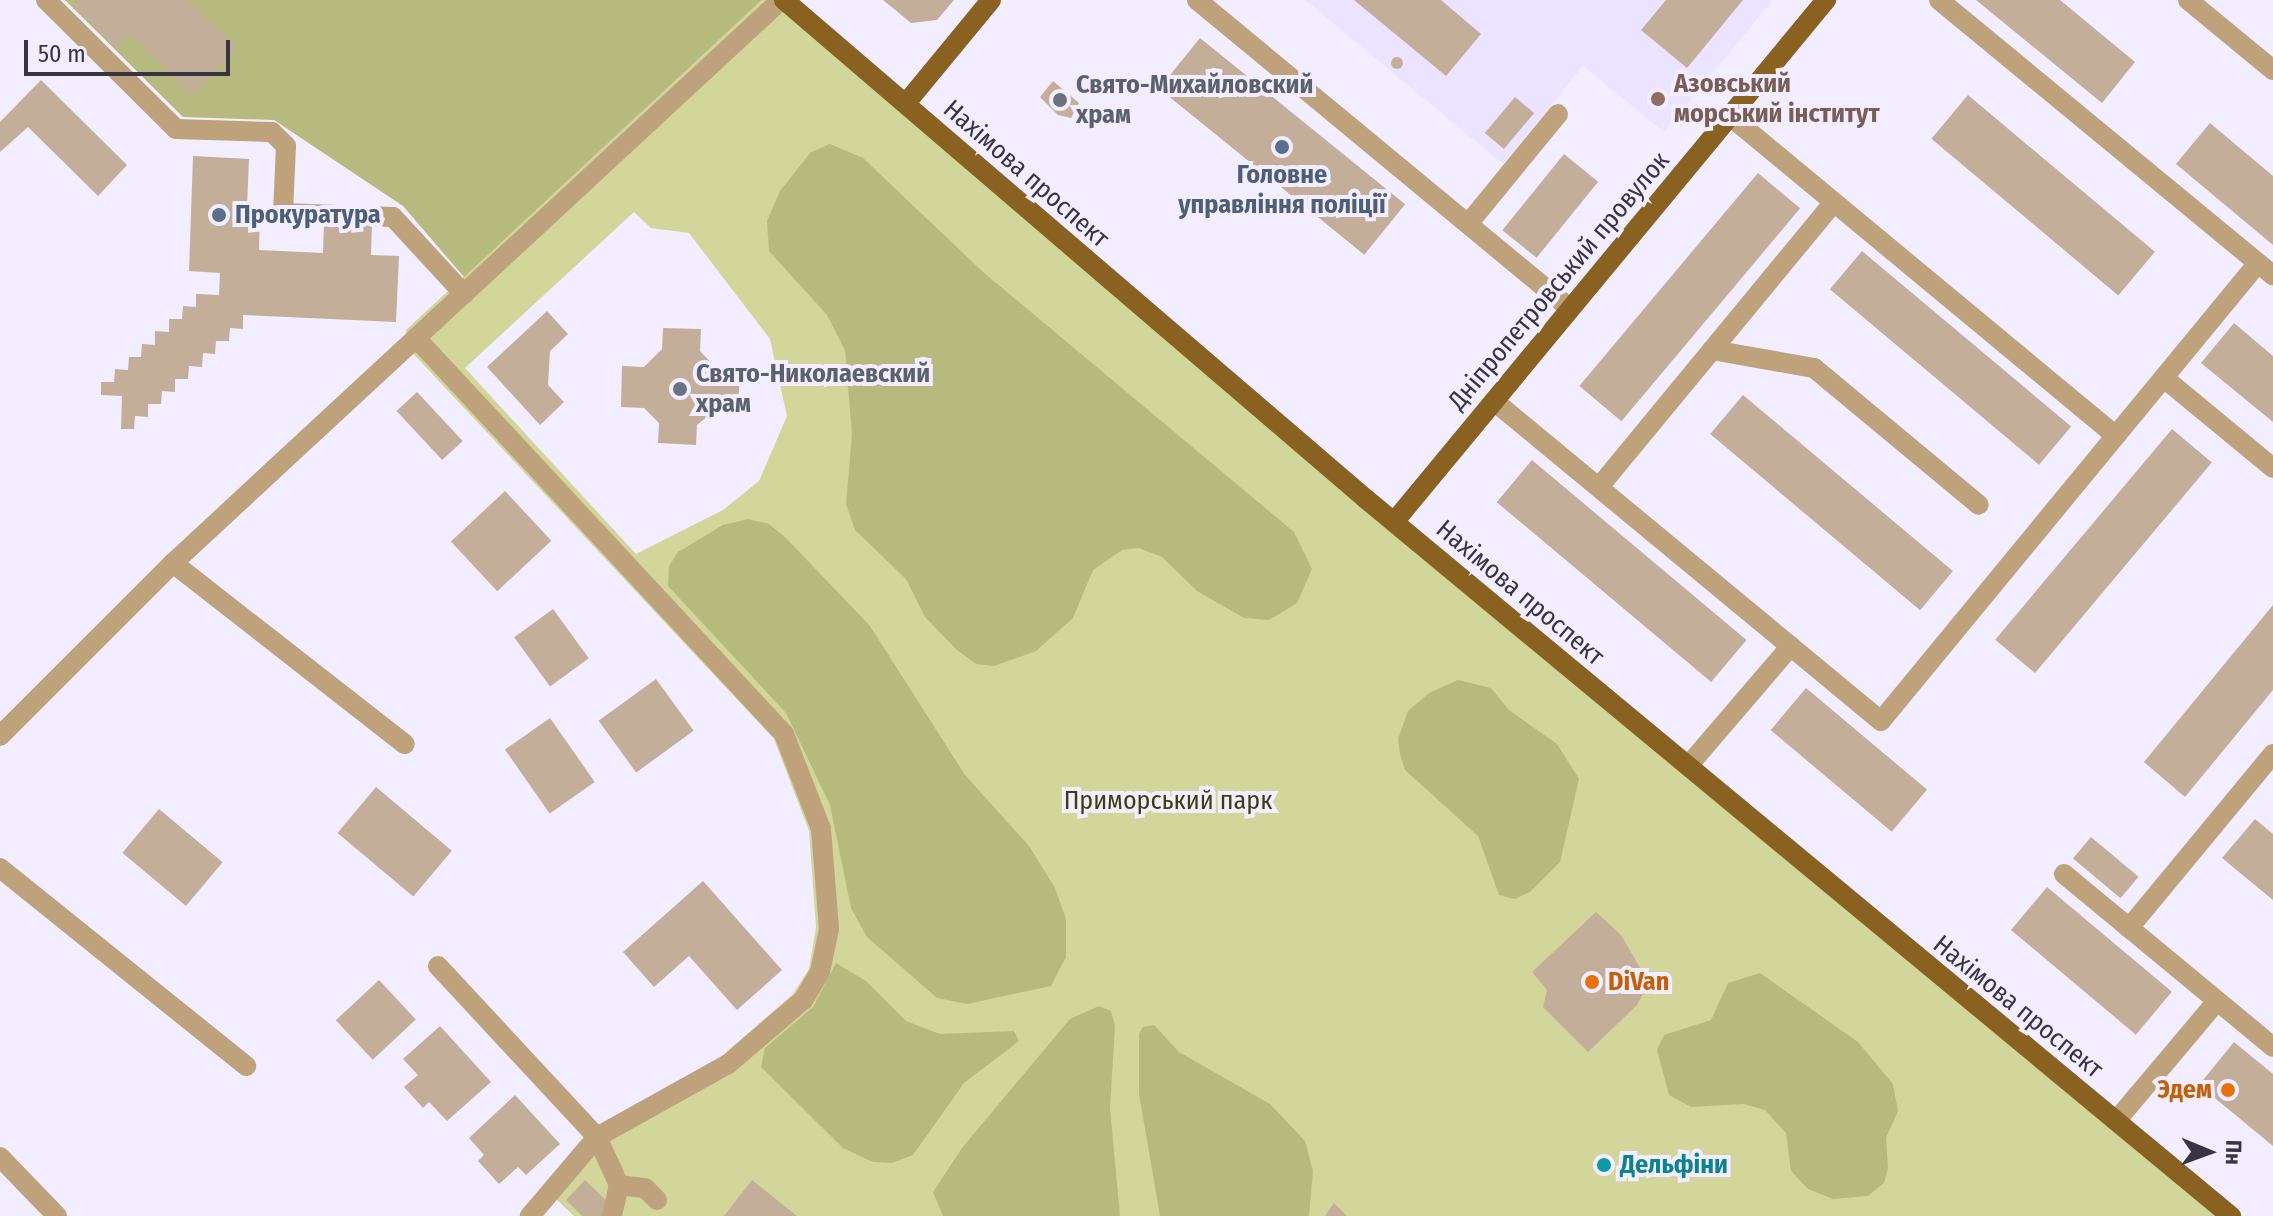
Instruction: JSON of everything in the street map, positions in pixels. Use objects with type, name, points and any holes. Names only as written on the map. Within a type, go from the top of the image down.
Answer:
[{"type":"main road","name":"Нахімова проспект","points":[[782,0],[907,102],[1015,202],[1394,522],[2231,1216]]},
{"type":"main road","points":[[907,102],[991,0]]},
{"type":"main road","name":"Дніпропетровський провулок","points":[[1394,522],[1826,0]]},
{"type":"street","points":[[46,0],[176,129],[272,132],[286,146],[283,213],[393,217],[464,294]]},
{"type":"street","points":[[0,736],[173,563],[782,0]]},
{"type":"street","points":[[1197,0],[1570,309]]},
{"type":"street","points":[[1494,401],[1881,721],[2164,378],[2266,269],[1939,0]]},
{"type":"street","points":[[2188,0],[2273,70]]},
{"type":"street","points":[[1468,224],[1558,114]]},
{"type":"street","points":[[1730,116],[2116,436]]},
{"type":"street","points":[[1599,487],[1834,202]]},
{"type":"street","points":[[416,338],[784,734],[821,829],[829,929],[820,972],[803,1000],[728,1064],[597,1137],[530,1216]]},
{"type":"street","points":[[1712,350],[1814,368],[1979,505]]},
{"type":"street","points":[[2164,378],[2273,468]]},
{"type":"street","points":[[173,563],[405,744]]},
{"type":"street","points":[[1688,766],[1791,646]]},
{"type":"street","points":[[2129,928],[2269,768]]},
{"type":"street","points":[[0,868],[246,1066]]},
{"type":"street","points":[[2064,874],[2273,1047]]},
{"type":"street","points":[[438,966],[597,1137],[619,1185],[612,1216]]},
{"type":"street","points":[[2116,1121],[2217,1001]]},
{"type":"street","points":[[0,1157],[57,1216]]},
{"type":"street","points":[[619,1185],[645,1188],[657,1200]]},
{"type":"shaded area","points":[[1305,0],[1773,0],[1664,132],[1583,66],[1503,164]]},
{"type":"green space","points":[[65,0],[762,0],[464,277],[403,206],[274,120],[183,117]]},
{"type":"green space","name":"Приморський парк","points":[[762,0],[770,0],[2232,1216],[574,1216],[556,1199],[602,1141],[730,1069],[730,1049],[793,994],[809,969],[816,927],[809,831],[774,739],[407,347],[406,330]],"holes":[[[634,212],[651,228],[689,233],[770,339],[787,416],[759,481],[723,510],[636,554],[465,368]]]},
{"type":"green space","points":[[830,144],[863,158],[983,272],[1294,532],[1312,569],[1297,603],[1269,620],[1244,618],[1197,591],[1162,557],[1139,548],[1122,550],[1093,570],[1073,618],[1036,651],[994,666],[976,664],[957,650],[925,617],[906,579],[855,530],[846,504],[852,435],[845,350],[827,315],[769,251],[767,221],[780,191],[811,152]]},
{"type":"green space","points":[[748,519],[769,524],[787,539],[870,626],[965,775],[1029,846],[1055,888],[1066,919],[1066,957],[1051,986],[967,1004],[937,998],[867,937],[851,908],[830,805],[786,713],[668,586],[669,566],[678,552],[723,525]]},
{"type":"green space","points":[[1458,680],[1491,688],[1509,710],[1557,744],[1579,779],[1560,862],[1530,892],[1515,899],[1499,895],[1478,836],[1405,770],[1400,754],[1398,739],[1408,711],[1429,693]]},
{"type":"green space","points":[[836,963],[866,981],[906,1021],[940,1034],[1014,1031],[1019,1041],[964,1083],[913,1155],[892,1163],[873,1162],[843,1148],[761,1067],[765,1048],[813,1007]]},
{"type":"green space","points":[[1760,973],[1858,1042],[1893,1084],[1898,1111],[1886,1138],[1888,1168],[1884,1183],[1868,1196],[1833,1199],[1808,1189],[1791,1171],[1786,1133],[1765,1110],[1744,1104],[1691,1107],[1669,1095],[1657,1050],[1664,1035],[1711,1020],[1728,983]]},
{"type":"green space","points":[[1099,1006],[1111,1011],[1115,1026],[1110,1108],[1120,1216],[943,1216],[933,1192],[962,1148],[1070,1019]]},
{"type":"green space","points":[[1154,1025],[1179,1052],[1270,1104],[1305,1141],[1313,1171],[1309,1216],[1160,1216],[1139,1094],[1139,1034],[1143,1027]]},
{"type":"building","points":[[78,0],[188,0],[237,48],[192,94],[131,34],[116,48],[73,5]]},
{"type":"building","points":[[883,0],[954,0],[937,20],[911,23]]},
{"type":"building","points":[[1354,0],[1441,0],[1481,34],[1446,76]]},
{"type":"building","points":[[1666,0],[1743,0],[1687,68],[1641,30]]},
{"type":"building","points":[[1976,0],[2060,0],[2135,62],[2102,103]]},
{"type":"building","points":[[1200,38],[1405,204],[1364,255],[1159,89]]},
{"type":"building","points":[[1397,57],[1403,63],[1397,69],[1391,63]]},
{"type":"building","points":[[41,80],[127,165],[98,196],[28,127],[0,152],[0,122]]},
{"type":"building","name":"Свято-Михайловский храм","points":[[1053,81],[1079,103],[1071,118],[1058,115],[1040,97]]},
{"type":"building","points":[[1968,95],[2155,252],[2118,296],[1931,139]]},
{"type":"building","points":[[1515,97],[1534,113],[1504,149],[1485,133]]},
{"type":"building","points":[[2210,123],[2273,176],[2273,245],[2176,164]]},
{"type":"building","points":[[1564,154],[1598,182],[1537,258],[1502,230]]},
{"type":"building","points":[[193,156],[249,159],[247,208],[260,209],[259,250],[323,253],[324,223],[372,225],[371,255],[399,256],[396,322],[243,315],[243,329],[230,328],[229,341],[216,341],[215,354],[203,353],[202,367],[189,366],[188,379],[175,379],[175,392],[162,391],[161,404],[148,404],[148,417],[135,416],[134,429],[121,429],[122,396],[101,395],[101,382],[114,382],[115,369],[128,370],[129,357],[141,357],[142,344],[155,345],[155,331],[169,332],[169,319],[182,319],[183,306],[196,307],[196,294],[219,295],[220,273],[189,271]]},
{"type":"building","points":[[1758,173],[1800,208],[1621,421],[1579,386]]},
{"type":"building","points":[[1862,251],[2071,426],[2039,465],[1830,289]]},
{"type":"building","points":[[547,311],[568,334],[550,351],[548,385],[564,402],[540,425],[487,367]]},
{"type":"building","points":[[2234,323],[2273,356],[2273,422],[2201,363]]},
{"type":"building","name":"Свято-Николаевский храм","points":[[663,328],[701,329],[700,351],[718,370],[740,371],[738,412],[714,411],[697,425],[696,445],[658,443],[659,423],[644,408],[621,407],[622,366],[644,367],[662,349]]},
{"type":"building","points":[[417,392],[463,441],[442,460],[397,411]]},
{"type":"building","points":[[1743,395],[1953,571],[1920,610],[1710,434]]},
{"type":"building","points":[[2172,429],[2212,462],[2035,673],[1995,640]]},
{"type":"building","points":[[1532,460],[1746,640],[1711,682],[1497,502]]},
{"type":"building","points":[[505,491],[551,541],[497,591],[451,541]]},
{"type":"building","points":[[2273,605],[2273,690],[2185,797],[2144,762]]},
{"type":"building","points":[[553,609],[589,658],[550,687],[514,637]]},
{"type":"building","points":[[656,679],[694,731],[636,773],[599,721]]},
{"type":"building","points":[[1806,688],[1927,790],[1892,832],[1771,730]]},
{"type":"building","points":[[550,718],[595,782],[550,813],[505,750]]},
{"type":"building","points":[[376,787],[452,851],[413,897],[337,833]]},
{"type":"building","points":[[159,809],[223,862],[186,906],[122,853]]},
{"type":"building","points":[[2255,819],[2273,834],[2273,900],[2222,858]]},
{"type":"building","points":[[2091,837],[2138,877],[2120,898],[2073,858]]},
{"type":"building","points":[[703,881],[782,970],[737,1010],[689,956],[654,987],[623,952]]},
{"type":"building","points":[[2047,887],[2172,992],[2136,1035],[2011,930]]},
{"type":"building","points":[[1596,912],[1621,935],[1649,983],[1637,1005],[1588,1052],[1543,1007],[1547,990],[1532,972]]},
{"type":"building","points":[[379,980],[416,1019],[373,1060],[336,1020]]},
{"type":"building","points":[[440,1026],[491,1082],[447,1121],[429,1102],[423,1108],[404,1087],[418,1075],[403,1059]]},
{"type":"building","points":[[2234,1042],[2273,1074],[2273,1146],[2199,1085]]},
{"type":"building","points":[[515,1095],[560,1144],[526,1175],[518,1167],[499,1184],[478,1161],[484,1155],[469,1138]]},
{"type":"building","points":[[585,1180],[614,1208],[606,1216],[582,1216],[566,1200]]},
{"type":"building","points":[[752,1180],[797,1216],[724,1216]]},
{"type":"building","points":[[1334,1203],[1347,1216],[1325,1216]]},
{"type":"place","name":"Азовський морський інститут","points":[[1658,99]]},
{"type":"place","name":"Свято-Михайловский храм","points":[[1060,100]]},
{"type":"place","name":"Головне управління поліції","points":[[1282,147]]},
{"type":"place","name":"Прокуратура","points":[[219,215]]},
{"type":"place","name":"Свято-Николаевский храм","points":[[680,389]]},
{"type":"place","name":"DiVan","points":[[1592,982]]},
{"type":"place","name":"Эдем","points":[[2228,1090]]},
{"type":"place","name":"Дельфіни","points":[[1604,1165]]}]
